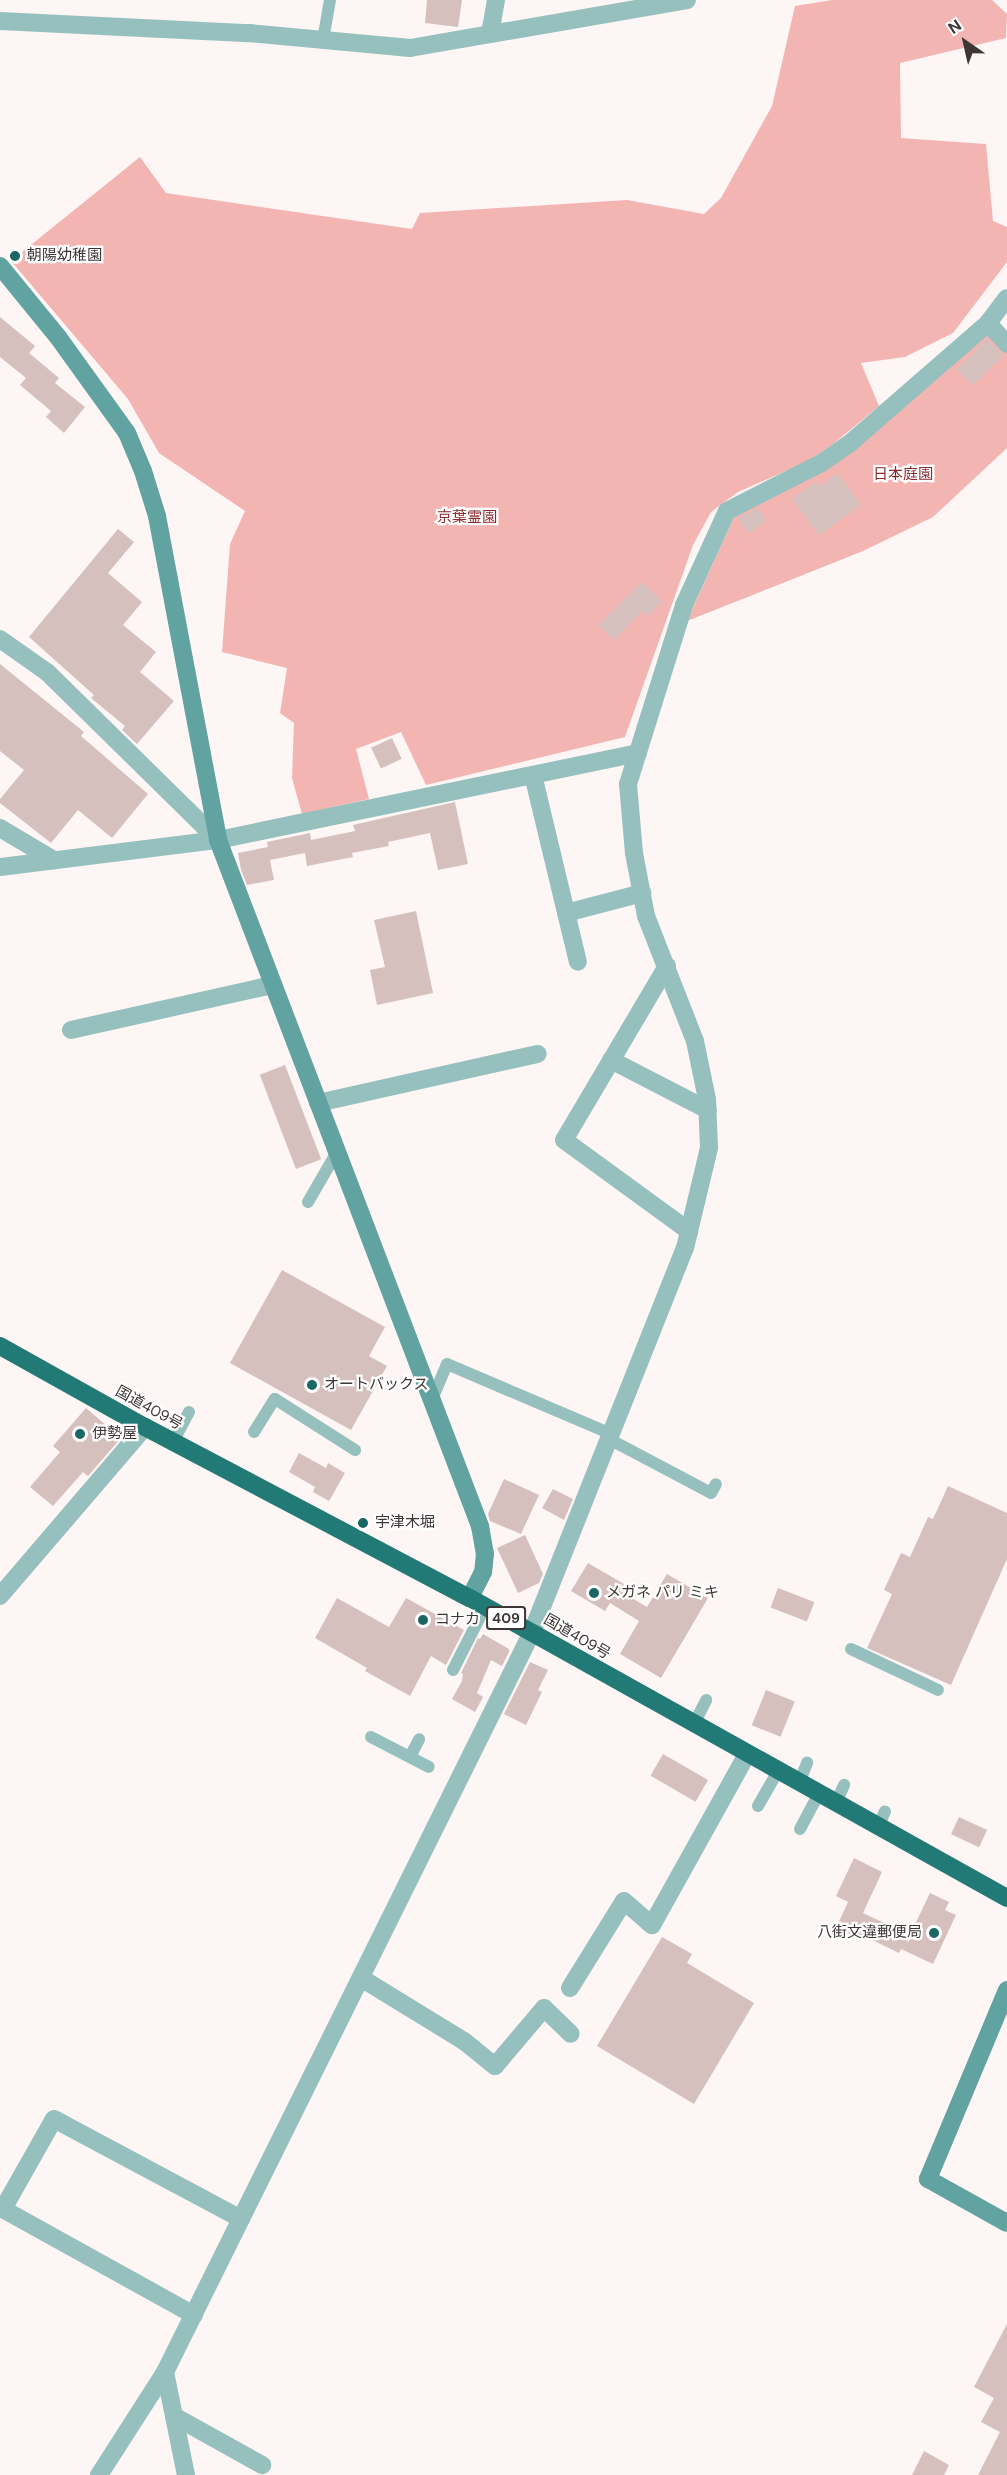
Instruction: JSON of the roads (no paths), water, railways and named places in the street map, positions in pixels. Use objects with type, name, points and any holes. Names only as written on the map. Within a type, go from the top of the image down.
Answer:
[{"type":"highway","name":"国道409号","points":[[0,1346],[145,1427],[532,1632],[819,1794],[836,1803],[882,1819],[1007,1898]]},
{"type":"street","points":[[490,34],[496,0]]},
{"type":"street","points":[[0,21],[249,33],[410,48],[687,0]]},
{"type":"street","points":[[0,266],[58,337],[127,433],[142,471],[157,516],[218,840],[480,1526],[485,1554],[478,1603]]},
{"type":"street","points":[[99,2475],[165,2372],[532,1632],[684,1248],[709,1148],[708,1110],[695,1041],[646,916],[634,853],[628,784],[684,605],[727,511],[824,462],[849,444],[988,323],[1007,298]]},
{"type":"street","points":[[988,323],[1007,344]]},
{"type":"street","points":[[0,639],[48,672],[218,840]]},
{"type":"street","points":[[0,867],[218,840],[638,753]]},
{"type":"street","points":[[533,775],[578,962]]},
{"type":"street","points":[[0,828],[54,860]]},
{"type":"street","points":[[566,913],[642,893]]},
{"type":"street","points":[[667,966],[564,1140],[688,1231]]},
{"type":"street","points":[[71,1030],[273,985]]},
{"type":"street","points":[[318,1103],[538,1054]]},
{"type":"street","points":[[611,1060],[708,1110]]},
{"type":"street","points":[[0,1596],[145,1427]]},
{"type":"street","points":[[570,1988],[624,1901],[652,1925],[747,1754]]},
{"type":"street","points":[[361,1978],[464,2041],[495,2066],[544,2008],[572,2034]]},
{"type":"street","points":[[1007,1990],[928,2179],[1007,2223]]},
{"type":"street","points":[[194,2315],[3,2209],[54,2119],[241,2219]]},
{"type":"street","points":[[165,2372],[186,2475]]},
{"type":"street","points":[[174,2416],[262,2465]]},
{"type":"lane","points":[[323,40],[330,0]]},
{"type":"lane","points":[[308,1202],[337,1152]]},
{"type":"lane","points":[[431,1402],[447,1364],[610,1436],[711,1493],[716,1484]]},
{"type":"lane","points":[[254,1432],[274,1399],[355,1450]]},
{"type":"lane","points":[[173,1442],[189,1412]]},
{"type":"lane","points":[[453,1670],[478,1603]]},
{"type":"lane","points":[[851,1648],[938,1690]]},
{"type":"lane","points":[[694,1724],[706,1700]]},
{"type":"lane","points":[[371,1737],[429,1767]]},
{"type":"lane","points":[[410,1757],[419,1739]]},
{"type":"lane","points":[[799,1783],[807,1763]]},
{"type":"lane","points":[[758,1806],[777,1771]]},
{"type":"lane","points":[[836,1803],[844,1785]]},
{"type":"lane","points":[[800,1829],[819,1794]]},
{"type":"place","name":"朝陽幼稚園","points":[[15,256]]},
{"type":"place","name":"オートバックス","points":[[312,1385]]},
{"type":"place","name":"伊勢屋","points":[[80,1434]]},
{"type":"place","name":"宇津木堀","points":[[363,1523]]},
{"type":"place","name":"メガネ パリ ミキ","points":[[594,1593]]},
{"type":"place","name":"コナカ","points":[[423,1620]]},
{"type":"place","name":"八街文違郵便局","points":[[934,1933]]},
{"type":"park label","name":"日本庭園","points":[[903,475]]},
{"type":"park label","name":"京葉霊園","points":[[467,518]]}]
